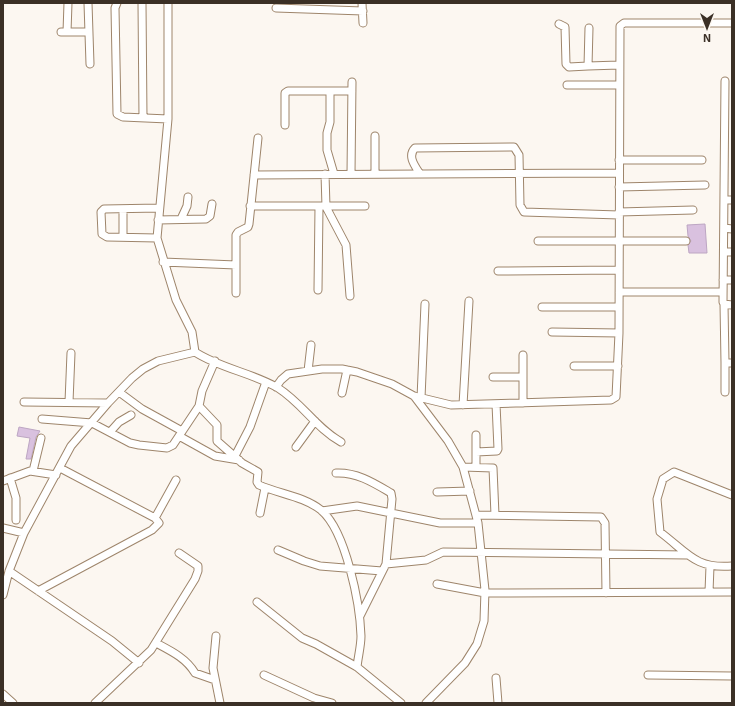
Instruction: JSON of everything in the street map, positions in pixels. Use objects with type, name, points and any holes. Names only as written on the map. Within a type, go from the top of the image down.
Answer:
[{"type":"street","points":[[68,3],[64,32],[89,32]]},
{"type":"street","points":[[88,3],[90,64]]},
{"type":"street","points":[[117,3],[115,8],[117,114],[123,118],[168,119]]},
{"type":"street","points":[[142,3],[143,118]]},
{"type":"street","points":[[168,3],[168,119],[157,238],[163,262],[176,300],[192,332],[195,352]]},
{"type":"street","points":[[362,3],[363,23]]},
{"type":"street","points":[[276,8],[363,11]]},
{"type":"street","points":[[276,387],[288,374],[322,369],[347,370],[386,382],[417,397],[443,404],[463,405],[614,399],[618,393],[619,333],[620,29],[624,23],[732,23]]},
{"type":"street","points":[[559,24],[565,26],[566,64],[569,67],[619,65]]},
{"type":"street","points":[[588,66],[589,28]]},
{"type":"street","points":[[351,174],[352,82]]},
{"type":"street","points":[[567,85],[619,85]]},
{"type":"street","points":[[725,392],[729,363],[728,304],[723,292],[724,175],[728,152],[729,107],[727,86]]},
{"type":"street","points":[[285,125],[285,93],[288,91],[352,91]]},
{"type":"street","points":[[330,91],[330,122],[327,133],[327,150],[334,174]]},
{"type":"street","points":[[375,136],[375,174]]},
{"type":"street","points":[[236,293],[236,233],[248,227],[258,138]]},
{"type":"street","points":[[420,174],[411,156],[411,152],[415,148],[514,147],[519,155],[520,205],[524,212],[619,213],[693,210]]},
{"type":"street","points":[[619,160],[702,160]]},
{"type":"street","points":[[254,175],[619,173]]},
{"type":"street","points":[[318,290],[325,174]]},
{"type":"street","points":[[724,175],[732,176]]},
{"type":"street","points":[[619,186],[705,185]]},
{"type":"street","points":[[181,219],[187,206],[188,197]]},
{"type":"street","points":[[724,200],[732,200]]},
{"type":"street","points":[[158,220],[206,219],[210,216],[212,204]]},
{"type":"street","points":[[250,206],[365,206]]},
{"type":"street","points":[[322,207],[346,245],[350,296]]},
{"type":"street","points":[[157,238],[107,237],[102,235],[101,212],[104,208],[159,208]]},
{"type":"street","points":[[123,209],[123,237]]},
{"type":"street","points":[[724,228],[732,228]]},
{"type":"street","points":[[538,241],[686,241]]},
{"type":"street","points":[[724,252],[732,252]]},
{"type":"street","points":[[163,262],[236,265]]},
{"type":"street","points":[[498,271],[619,270]]},
{"type":"street","points":[[723,280],[732,280]]},
{"type":"street","points":[[619,292],[723,292]]},
{"type":"street","points":[[463,405],[469,301]]},
{"type":"street","points":[[425,304],[417,397],[448,441],[463,467],[478,519],[485,593],[484,621],[477,644],[465,663],[426,703]]},
{"type":"street","points":[[542,307],[619,307]]},
{"type":"street","points":[[552,332],[619,333]]},
{"type":"street","points":[[308,371],[311,345]]},
{"type":"street","points":[[68,402],[71,352]]},
{"type":"street","points":[[3,595],[9,570],[24,533],[58,472],[65,455],[108,403],[132,378],[158,361],[195,352],[266,382],[276,387],[304,409],[327,434],[341,442]]},
{"type":"street","points":[[523,355],[523,403]]},
{"type":"street","points":[[42,420],[92,423],[135,444],[167,448],[173,445],[200,406],[202,391],[215,361]]},
{"type":"street","points":[[574,366],[618,366]]},
{"type":"street","points":[[342,393],[347,370]]},
{"type":"street","points":[[494,377],[523,377]]},
{"type":"street","points":[[237,458],[250,428],[266,382]]},
{"type":"street","points":[[119,392],[142,409],[215,456],[237,458]]},
{"type":"street","points":[[24,402],[108,403]]},
{"type":"street","points":[[476,452],[496,451],[498,448],[496,404]]},
{"type":"street","points":[[200,406],[217,425],[217,441],[237,458],[258,472],[257,482],[265,488],[311,503],[322,511],[336,532],[350,568],[360,616],[361,639],[356,667]]},
{"type":"street","points":[[110,432],[119,422],[131,415]]},
{"type":"street","points":[[296,447],[315,420]]},
{"type":"street","points":[[476,435],[476,467]]},
{"type":"street","points":[[33,471],[41,438]]},
{"type":"street","points":[[463,467],[491,467],[494,469],[495,515]]},
{"type":"street","points":[[16,520],[18,514],[16,498],[6,479],[33,471],[58,472],[155,518],[159,523],[152,530],[38,591]]},
{"type":"street","points":[[732,495],[674,472],[663,479],[657,499],[660,532],[697,562],[710,566],[732,566]]},
{"type":"street","points":[[336,473],[364,478],[391,493],[386,564],[360,616]]},
{"type":"street","points":[[155,518],[176,480]]},
{"type":"street","points":[[260,513],[265,488]]},
{"type":"street","points":[[437,492],[470,491]]},
{"type":"street","points":[[322,511],[351,506],[440,523],[478,519],[495,515],[601,517],[605,523],[606,592]]},
{"type":"street","points":[[3,528],[24,533]]},
{"type":"street","points":[[278,550],[313,564],[382,571]]},
{"type":"street","points":[[386,564],[426,560],[443,552],[480,551],[606,555],[688,555]]},
{"type":"street","points":[[95,703],[139,663],[156,643],[198,571],[196,563],[179,553]]},
{"type":"street","points":[[709,592],[710,566]]},
{"type":"street","points":[[9,570],[112,641],[139,663]]},
{"type":"street","points":[[437,584],[485,593],[732,592]]},
{"type":"street","points":[[257,602],[302,638],[316,644],[356,667],[401,703]]},
{"type":"street","points":[[216,636],[213,668],[220,703]]},
{"type":"street","points":[[156,643],[179,656],[191,666],[195,673],[215,680]]},
{"type":"street","points":[[648,674],[732,676]]},
{"type":"street","points":[[264,675],[314,698],[332,703]]},
{"type":"street","points":[[496,678],[498,703]]},
{"type":"street","points":[[3,694],[13,703]]},
{"type":"building","points":[[705,224],[707,253],[689,253],[688,245],[691,241],[688,236],[687,225]]},
{"type":"building","points":[[19,427],[40,431],[36,437],[31,459],[26,459],[30,438],[17,436]]}]
